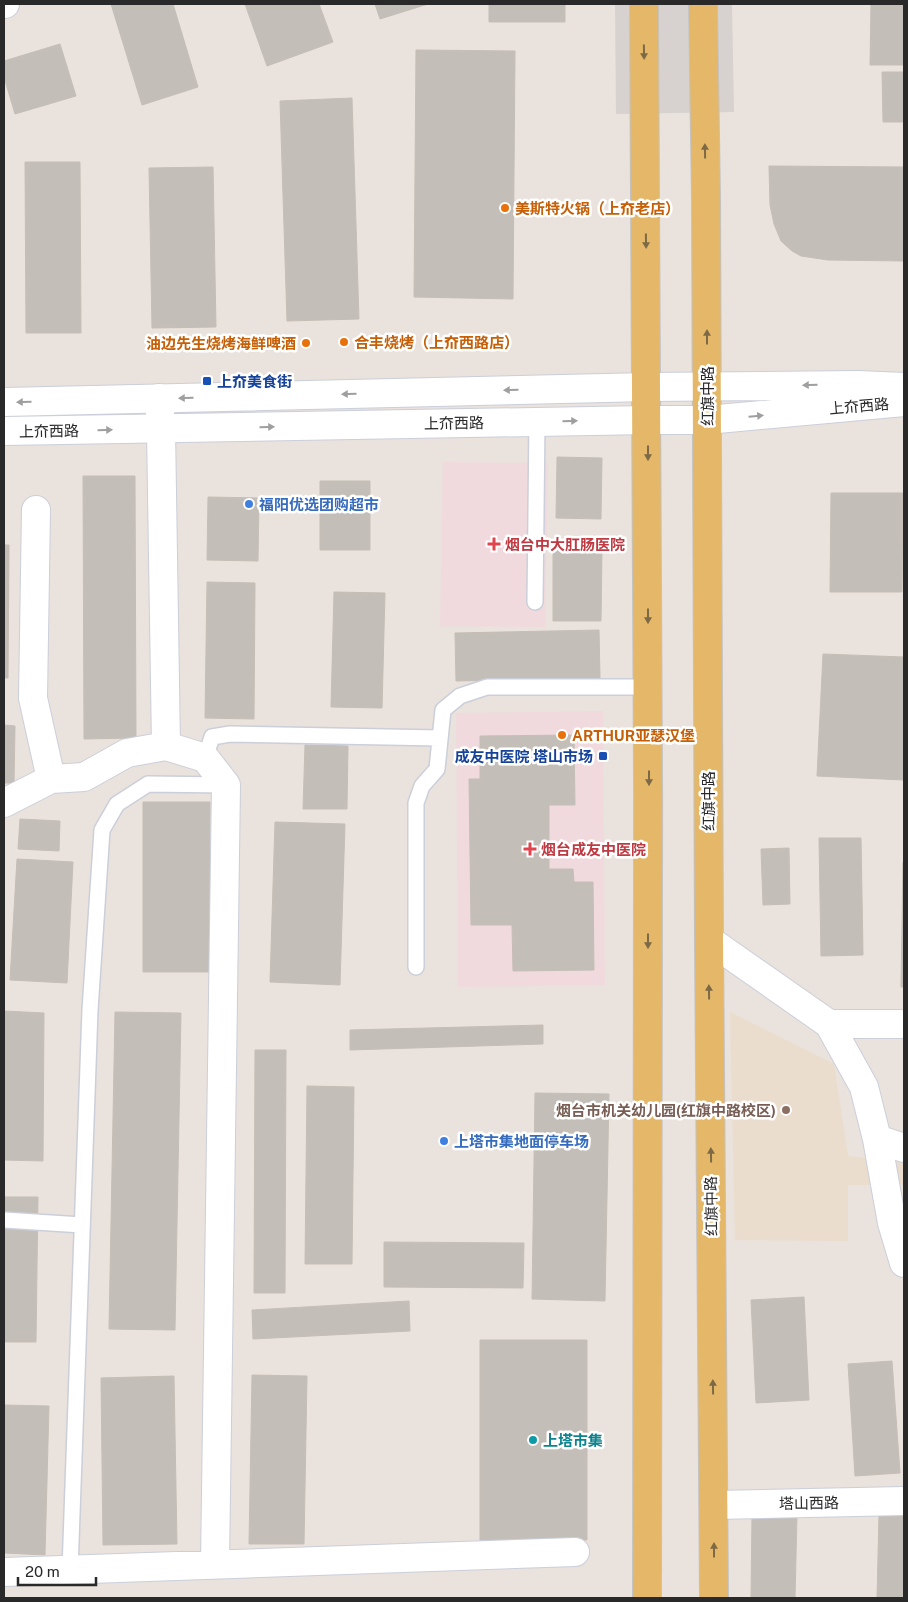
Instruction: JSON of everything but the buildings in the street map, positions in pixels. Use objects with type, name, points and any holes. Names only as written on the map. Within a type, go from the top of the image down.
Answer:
[{"type":"main road","points":[[644,4],[648,387],[647,1598]]},
{"type":"main road","name":"红旗中路","points":[[703,4],[706,200],[714,1598]]},
{"type":"street","points":[[858,396],[904,377]]},
{"type":"street","name":"上夼西路","points":[[4,402],[707,387],[858,396],[904,402]]},
{"type":"street","name":"上夼西路","points":[[4,432],[537,421],[707,420],[904,387]]},
{"type":"street","points":[[159,398],[166,746]]},
{"type":"street","points":[[36,510],[33,698],[51,779]]},
{"type":"street","points":[[4,803],[51,779],[84,778],[127,753],[166,746],[205,758],[226,785],[215,1564]]},
{"type":"street","points":[[709,940],[829,1024],[864,1087],[877,1139],[892,1223],[904,1262]]},
{"type":"street","points":[[829,1024],[904,1024]]},
{"type":"street","points":[[877,1139],[904,1148]]},
{"type":"street","name":"塔山西路","points":[[714,1505],[904,1501]]},
{"type":"street","points":[[4,1572],[575,1552]]},
{"type":"lane","points":[[535,602],[537,421]]},
{"type":"lane","points":[[416,967],[416,803],[422,786],[437,769],[444,710],[460,696],[487,687],[648,687]]},
{"type":"lane","points":[[205,758],[212,737],[230,734],[440,738]]},
{"type":"lane","points":[[70,1570],[90,1010],[102,830],[117,804],[148,784],[226,785]]},
{"type":"lane","points":[[4,1220],[82,1224]]},
{"type":"shaded area","points":[[615,4],[732,4],[734,112],[616,114]]},
{"type":"shaded area","name":"烟台中大肛肠医院","points":[[443,462],[548,463],[545,627],[440,626]]},
{"type":"shaded area","name":"烟台成友中医院","points":[[603,711],[605,985],[458,987],[456,713]]},
{"type":"shaded area","name":"烟台市机关幼儿园(红旗中路校区)","points":[[730,1012],[834,1064],[848,1156],[904,1163],[904,1185],[848,1185],[848,1241],[735,1240]]},
{"type":"place","name":"美斯特火锅（上夼老店）","points":[[505,208]]},
{"type":"place","name":"合丰烧烤（上夼西路店）","points":[[344,342]]},
{"type":"place","name":"油边先生烧烤海鲜啤酒","points":[[306,343]]},
{"type":"place","name":"上夼美食街","points":[[207,381]]},
{"type":"place","name":"福阳优选团购超市","points":[[249,504]]},
{"type":"place","name":"烟台中大肛肠医院","points":[[494,544]]},
{"type":"place","name":"ARTHUR亚瑟汉堡","points":[[562,735]]},
{"type":"place","name":"成友中医院 塔山市场","points":[[603,756]]},
{"type":"place","name":"烟台成友中医院","points":[[530,849]]},
{"type":"place","name":"烟台市机关幼儿园(红旗中路校区)","points":[[786,1110]]},
{"type":"place","name":"上塔市集地面停车场","points":[[444,1141]]},
{"type":"place","name":"上塔市集","points":[[533,1440]]}]
